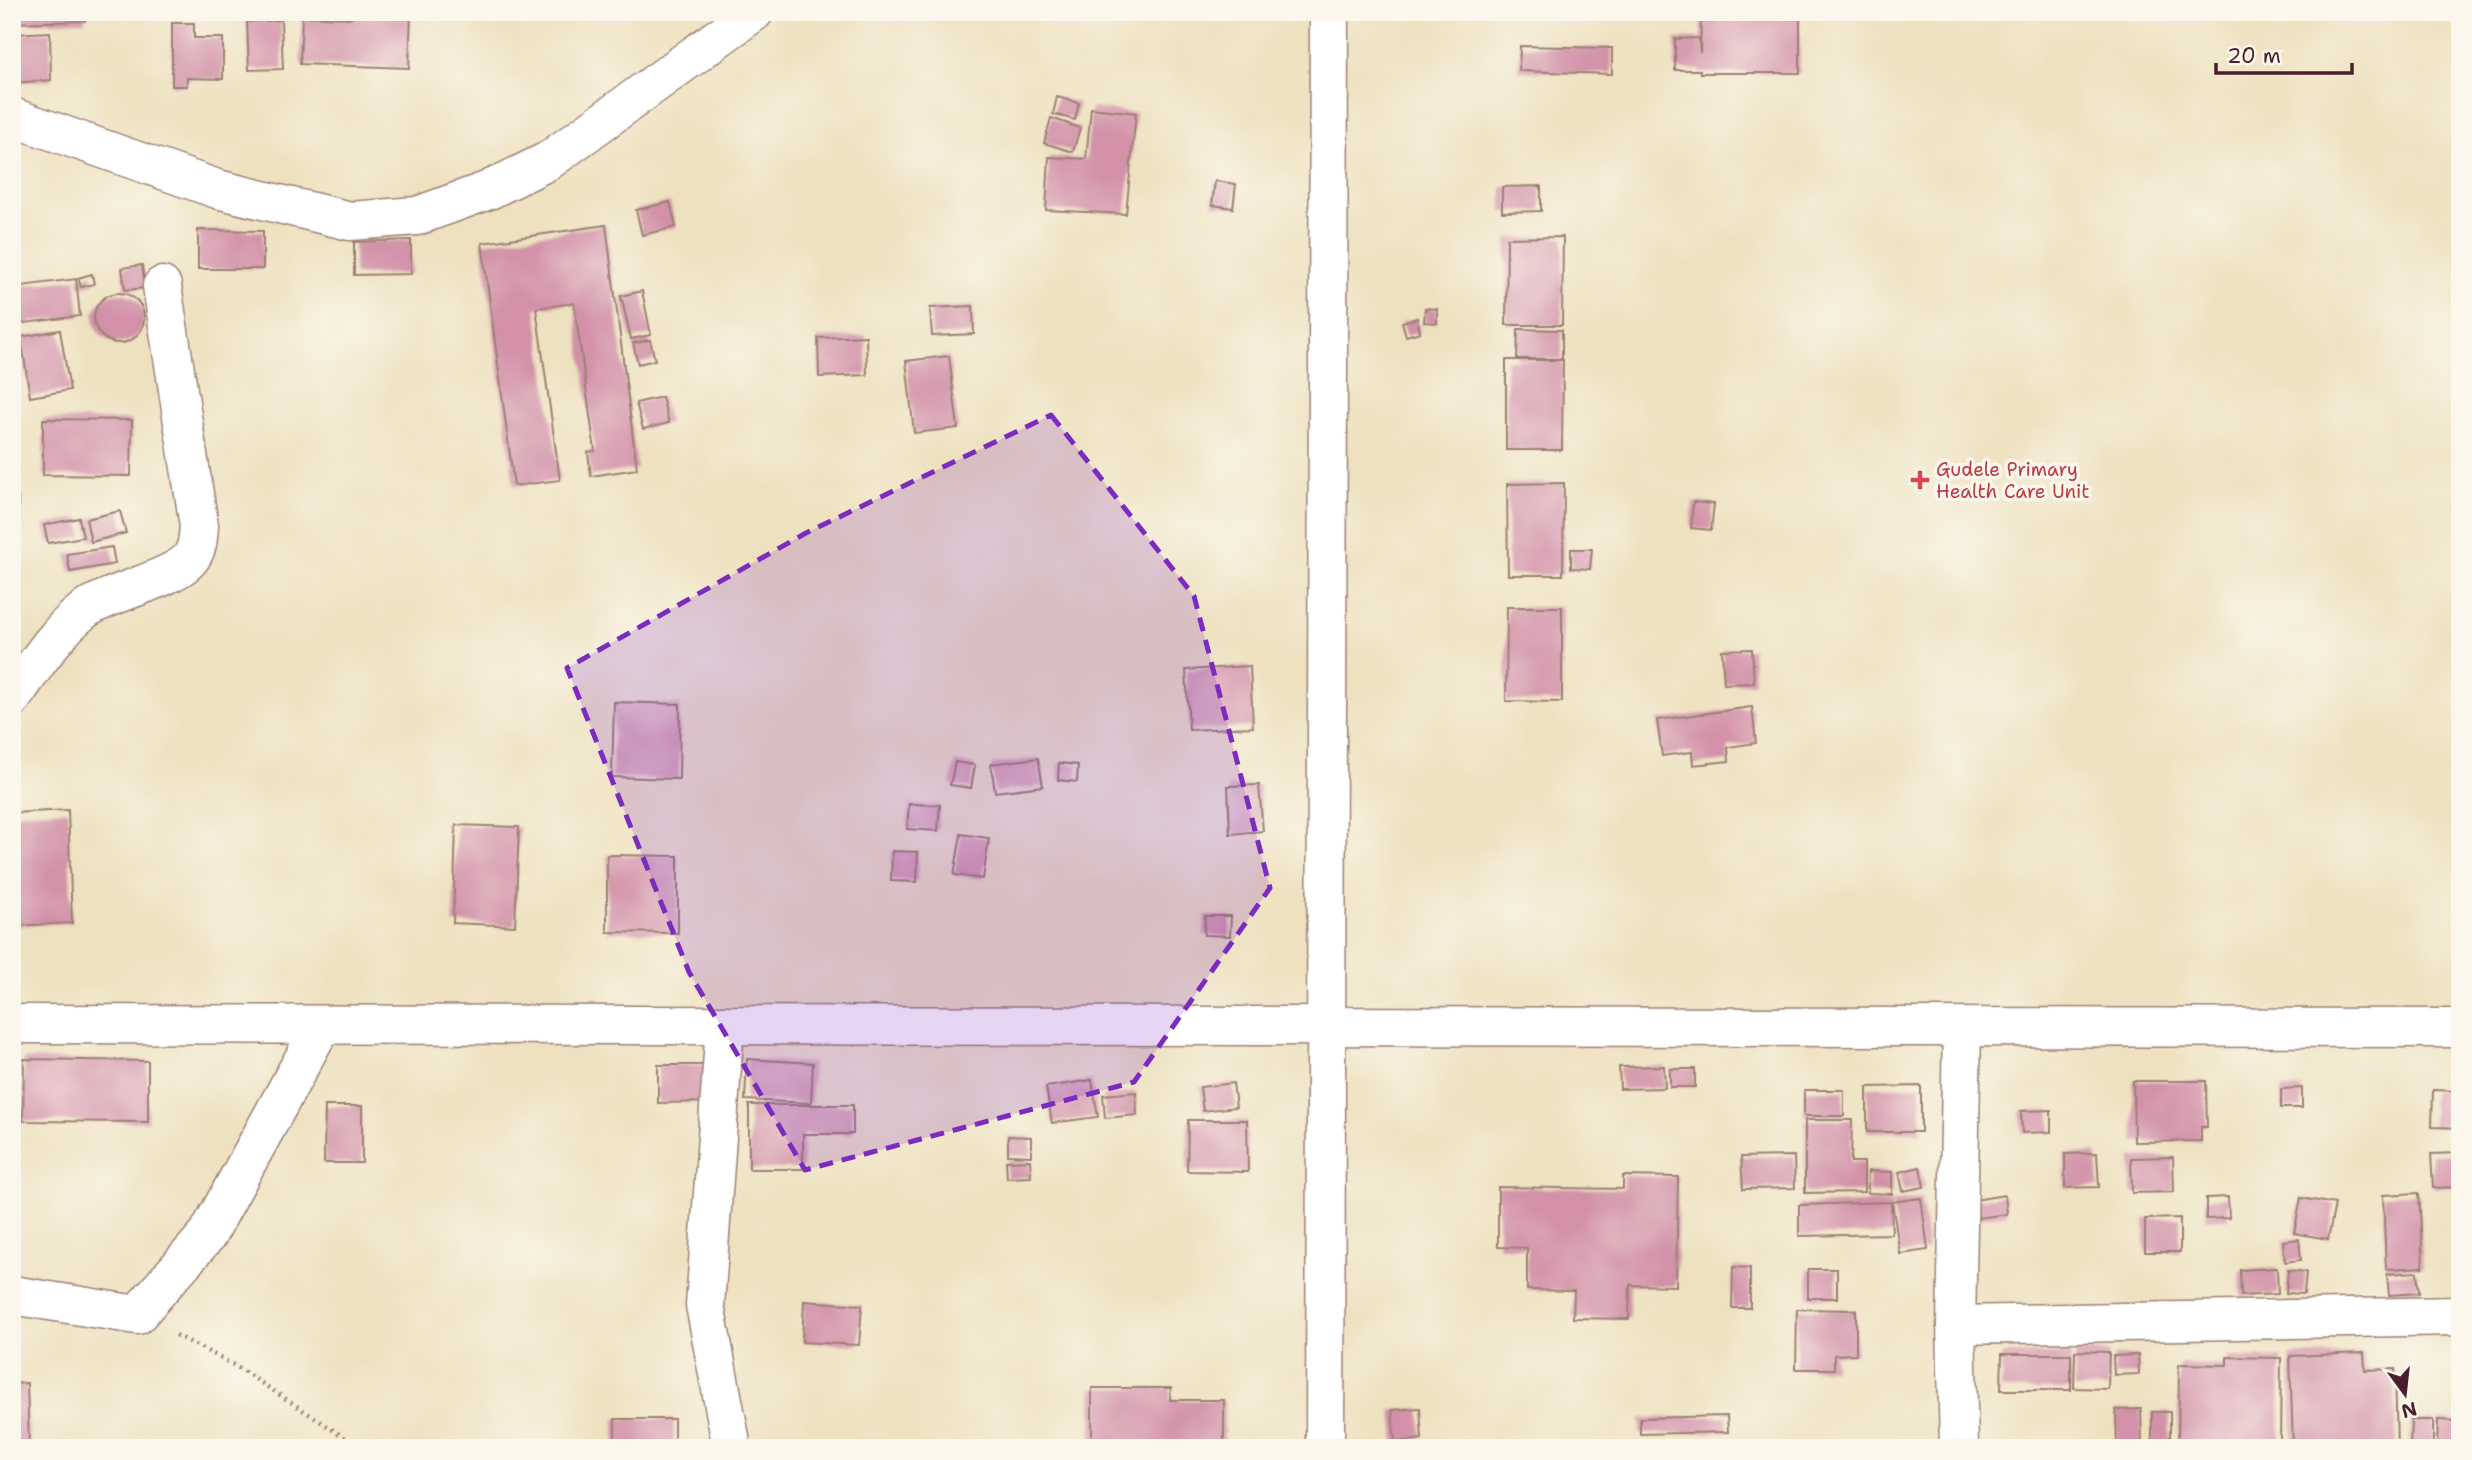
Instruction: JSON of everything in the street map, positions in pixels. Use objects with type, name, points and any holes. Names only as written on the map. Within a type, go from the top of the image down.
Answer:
[{"type":"street","points":[[12,117],[230,192],[350,222],[417,216],[489,190],[548,161],[754,12]]},
{"type":"street","points":[[1325,1448],[1329,12]]},
{"type":"street","points":[[12,698],[52,643],[83,611],[110,596],[178,569],[191,558],[198,541],[199,526],[162,286]]},
{"type":"street","points":[[12,1024],[2460,1028]]},
{"type":"street","points":[[12,1295],[137,1315],[208,1234],[323,1025]]},
{"type":"street","points":[[725,1025],[705,1305],[732,1448]]},
{"type":"street","points":[[1959,1448],[1956,1325],[1962,1029]]},
{"type":"street","points":[[1956,1325],[2460,1316]]},
{"type":"path","points":[[137,1315],[234,1365],[344,1437],[355,1448]]},
{"type":"highlighted area","points":[[1051,415],[1194,596],[1270,888],[1134,1082],[805,1170],[689,972],[567,668],[806,533]]},
{"type":"building","points":[[12,12],[85,12],[85,21],[12,23]]},
{"type":"building","points":[[351,12],[411,12],[409,68],[300,64],[302,16],[351,18]]},
{"type":"building","points":[[1701,12],[1800,12],[1800,73],[1700,73],[1700,70],[1675,70],[1675,39],[1699,38],[1700,53]]},
{"type":"building","points":[[281,20],[283,69],[249,70],[247,22]]},
{"type":"building","points":[[172,23],[194,23],[194,38],[223,38],[223,79],[187,78],[187,86],[172,86]]},
{"type":"building","points":[[50,32],[51,80],[12,83],[12,34]]},
{"type":"building","points":[[1520,46],[1612,48],[1612,74],[1519,71]]},
{"type":"building","points":[[1057,97],[1079,103],[1075,120],[1053,114]]},
{"type":"building","points":[[1091,108],[1136,113],[1126,214],[1046,210],[1049,157],[1086,159]]},
{"type":"building","points":[[1051,118],[1080,128],[1073,152],[1044,143]]},
{"type":"building","points":[[1215,181],[1236,184],[1233,208],[1212,205]]},
{"type":"building","points":[[1541,186],[1541,211],[1502,212],[1502,187]]},
{"type":"building","points":[[670,202],[676,227],[642,235],[636,210]]},
{"type":"building","points":[[606,225],[637,469],[591,476],[588,452],[595,451],[574,303],[536,308],[560,480],[514,486],[482,243]]},
{"type":"building","points":[[198,230],[263,231],[263,269],[198,269]]},
{"type":"building","points":[[1563,237],[1562,325],[1506,325],[1507,238]]},
{"type":"building","points":[[411,240],[411,274],[354,275],[354,242]]},
{"type":"building","points":[[142,265],[145,288],[125,290],[122,268]]},
{"type":"building","points":[[92,274],[94,284],[81,287],[78,278]]},
{"type":"building","points":[[76,279],[80,316],[17,324],[13,287]]},
{"type":"building","points":[[642,291],[651,335],[631,339],[621,296]]},
{"type":"building","points":[[119,293],[137,300],[144,318],[137,336],[119,343],[101,336],[94,318],[101,300]]},
{"type":"building","points":[[973,306],[974,334],[932,336],[930,308]]},
{"type":"building","points":[[1425,308],[1437,309],[1437,323],[1424,322]]},
{"type":"building","points":[[1417,318],[1420,332],[1406,336],[1402,322]]},
{"type":"building","points":[[1518,329],[1562,330],[1562,359],[1517,359]]},
{"type":"building","points":[[60,330],[70,390],[30,397],[21,337]]},
{"type":"building","points":[[866,336],[867,375],[819,377],[818,338]]},
{"type":"building","points":[[650,340],[655,360],[638,364],[633,343]]},
{"type":"building","points":[[949,356],[958,428],[914,433],[906,361]]},
{"type":"building","points":[[1506,360],[1563,360],[1562,450],[1506,450]]},
{"type":"building","points":[[662,397],[669,423],[643,429],[636,403]]},
{"type":"building","points":[[43,419],[132,420],[131,476],[43,475]]},
{"type":"building","points":[[1564,483],[1563,575],[1508,575],[1507,484]]},
{"type":"building","points":[[12,496],[18,496],[19,531],[12,531]]},
{"type":"building","points":[[1693,502],[1714,504],[1711,530],[1691,528]]},
{"type":"building","points":[[120,511],[126,533],[91,542],[86,519]]},
{"type":"building","points":[[79,518],[83,537],[48,543],[44,525]]},
{"type":"building","points":[[112,547],[115,564],[70,572],[67,554]]},
{"type":"building","points":[[1571,549],[1592,549],[1590,569],[1571,568]]},
{"type":"building","points":[[1507,607],[1562,607],[1562,702],[1506,701]]},
{"type":"building","points":[[1752,649],[1754,683],[1724,684],[1722,650]]},
{"type":"building","points":[[1250,666],[1253,727],[1189,730],[1186,670]]},
{"type":"building","points":[[614,702],[680,704],[679,779],[612,777]]},
{"type":"building","points":[[1752,707],[1756,743],[1728,747],[1729,761],[1693,765],[1692,752],[1662,756],[1657,720]]},
{"type":"building","points":[[1038,758],[1043,786],[995,792],[991,764]]},
{"type":"building","points":[[955,762],[975,765],[971,788],[950,785]]},
{"type":"building","points":[[1059,763],[1078,765],[1077,782],[1058,780]]},
{"type":"building","points":[[1259,785],[1263,831],[1230,834],[1228,786]]},
{"type":"building","points":[[909,804],[940,805],[938,831],[907,829]]},
{"type":"building","points":[[68,810],[72,923],[13,926],[12,813]]},
{"type":"building","points":[[456,825],[519,827],[515,926],[453,923]]},
{"type":"building","points":[[961,834],[989,838],[983,879],[954,875]]},
{"type":"building","points":[[892,851],[918,852],[917,882],[891,881]]},
{"type":"building","points":[[607,855],[678,856],[678,933],[607,932]]},
{"type":"building","points":[[1205,916],[1231,916],[1230,936],[1204,935]]},
{"type":"building","points":[[24,1059],[148,1061],[148,1122],[23,1121]]},
{"type":"building","points":[[747,1059],[813,1063],[811,1103],[745,1100]]},
{"type":"building","points":[[658,1065],[712,1065],[713,1102],[658,1103]]},
{"type":"building","points":[[1664,1066],[1665,1088],[1620,1089],[1619,1067]]},
{"type":"building","points":[[1670,1069],[1695,1069],[1695,1087],[1670,1087]]},
{"type":"building","points":[[1092,1080],[1098,1117],[1052,1123],[1046,1087]]},
{"type":"building","points":[[2133,1081],[2206,1081],[2207,1127],[2201,1127],[2201,1141],[2134,1142]]},
{"type":"building","points":[[1233,1083],[1236,1107],[1203,1111],[1200,1087]]},
{"type":"building","points":[[1921,1086],[1921,1132],[1867,1132],[1867,1087]]},
{"type":"building","points":[[2302,1088],[2302,1108],[2281,1108],[2281,1089]]},
{"type":"building","points":[[1804,1090],[1844,1090],[1844,1116],[1804,1116]]},
{"type":"building","points":[[2433,1090],[2460,1091],[2460,1128],[2432,1127]]},
{"type":"building","points":[[1136,1092],[1137,1115],[1105,1118],[1103,1095]]},
{"type":"building","points":[[749,1105],[853,1105],[853,1134],[803,1134],[803,1169],[749,1169]]},
{"type":"building","points":[[325,1106],[362,1106],[362,1163],[324,1163]]},
{"type":"building","points":[[2051,1110],[2051,1132],[2022,1133],[2021,1111]]},
{"type":"building","points":[[1188,1120],[1247,1120],[1248,1172],[1187,1171]]},
{"type":"building","points":[[1805,1120],[1852,1120],[1851,1162],[1864,1162],[1864,1192],[1805,1193]]},
{"type":"building","points":[[1008,1136],[1031,1137],[1031,1156],[1008,1155]]},
{"type":"building","points":[[2097,1153],[2099,1187],[2065,1188],[2065,1154]]},
{"type":"building","points":[[2460,1153],[2460,1187],[2433,1188],[2431,1154]]},
{"type":"building","points":[[1794,1156],[1795,1188],[1743,1189],[1741,1157]]},
{"type":"building","points":[[2173,1157],[2174,1192],[2132,1193],[2131,1158]]},
{"type":"building","points":[[1030,1160],[1031,1177],[1007,1178],[1006,1161]]},
{"type":"building","points":[[1920,1167],[1924,1187],[1903,1191],[1899,1172]]},
{"type":"building","points":[[1868,1171],[1892,1172],[1892,1194],[1868,1193]]},
{"type":"building","points":[[1623,1176],[1678,1177],[1676,1286],[1630,1285],[1629,1319],[1573,1318],[1574,1291],[1527,1290],[1527,1248],[1498,1247],[1498,1187],[1623,1189]]},
{"type":"building","points":[[2419,1193],[2423,1267],[2386,1269],[2383,1195]]},
{"type":"building","points":[[2005,1195],[2007,1214],[1978,1218],[1974,1200]]},
{"type":"building","points":[[2228,1197],[2229,1218],[2206,1219],[2206,1198]]},
{"type":"building","points":[[1921,1198],[1928,1250],[1900,1254],[1892,1202]]},
{"type":"building","points":[[2301,1198],[2335,1204],[2328,1239],[2294,1233]]},
{"type":"building","points":[[1891,1202],[1892,1234],[1799,1236],[1799,1205]]},
{"type":"building","points":[[2180,1218],[2180,1252],[2145,1252],[2145,1219]]},
{"type":"building","points":[[2299,1239],[2301,1260],[2285,1262],[2283,1241]]},
{"type":"building","points":[[1733,1267],[1750,1268],[1750,1308],[1732,1308]]},
{"type":"building","points":[[2277,1268],[2278,1294],[2241,1296],[2240,1270]]},
{"type":"building","points":[[1808,1269],[1837,1269],[1837,1298],[1808,1298]]},
{"type":"building","points":[[2288,1270],[2306,1272],[2304,1294],[2286,1293]]},
{"type":"building","points":[[2417,1272],[2419,1293],[2389,1295],[2387,1274]]},
{"type":"building","points":[[804,1301],[862,1305],[859,1345],[802,1342]]},
{"type":"building","points":[[1797,1309],[1856,1310],[1856,1354],[1834,1355],[1834,1369],[1796,1369]]},
{"type":"building","points":[[2075,1351],[2109,1352],[2108,1389],[2074,1388]]},
{"type":"building","points":[[2364,1353],[2365,1370],[2395,1369],[2397,1448],[2293,1448],[2290,1356]]},
{"type":"building","points":[[2002,1354],[2071,1354],[2071,1390],[2001,1390]]},
{"type":"building","points":[[2138,1355],[2139,1374],[2114,1375],[2113,1356]]},
{"type":"building","points":[[2227,1357],[2281,1358],[2280,1448],[2178,1448],[2179,1364],[2227,1365]]},
{"type":"building","points":[[27,1383],[29,1444],[12,1445],[12,1384]]},
{"type":"building","points":[[1092,1388],[1171,1388],[1170,1400],[1224,1400],[1224,1448],[1092,1448]]},
{"type":"building","points":[[1420,1408],[1422,1439],[1395,1442],[1392,1410]]},
{"type":"building","points":[[2141,1409],[2142,1446],[2117,1447],[2116,1410]]},
{"type":"building","points":[[2152,1412],[2170,1412],[2170,1448],[2152,1448]]},
{"type":"building","points":[[1727,1416],[1728,1432],[1640,1434],[1640,1418]]},
{"type":"building","points":[[615,1419],[674,1419],[674,1448],[615,1448]]},
{"type":"building","points":[[2411,1420],[2433,1420],[2433,1448],[2410,1448]]},
{"type":"building","points":[[2438,1420],[2460,1421],[2460,1448],[2437,1448]]},
{"type":"place","name":"Gudele Primary Health Care Unit","points":[[1920,480]]}]
